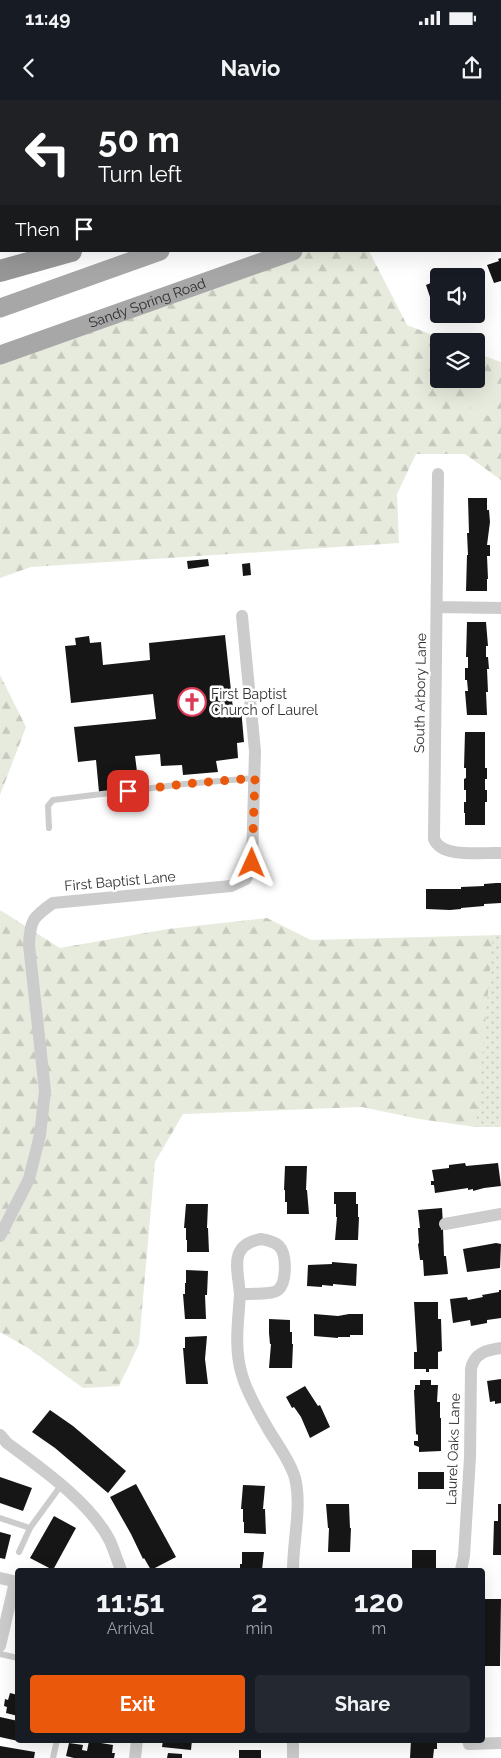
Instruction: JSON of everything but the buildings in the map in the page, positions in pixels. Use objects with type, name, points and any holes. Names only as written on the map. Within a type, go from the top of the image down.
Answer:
[{"type":"highway","points":[[0,271],[67,252]]},
{"type":"main road","points":[[0,308],[157,252]]},
{"type":"main road","name":"Sandy Spring Road","points":[[0,354],[290,252]]},
{"type":"street","name":"South Arbory Lane","points":[[438,474],[434,839],[439,847],[450,852],[501,853]]},
{"type":"street","points":[[437,607],[501,608]]},
{"type":"street","name":"First Baptist Lane","points":[[0,1236],[29,1179],[40,1135],[44,1091],[28,945],[30,927],[37,914],[53,903],[231,886],[246,879],[252,863],[255,778],[254,727],[242,616]]},
{"type":"street","points":[[445,1224],[501,1214]]},
{"type":"street","points":[[240,1295],[252,1292],[273,1292],[284,1283],[283,1251],[279,1246],[271,1241],[261,1239],[251,1241],[240,1249],[238,1257],[240,1295],[237,1332],[242,1376],[294,1477],[297,1506],[293,1568]]},
{"type":"street","name":"Laurel Oaks Lane","points":[[461,1568],[464,1556],[470,1457],[471,1369],[473,1362],[479,1354],[485,1350],[501,1348]]},
{"type":"street","points":[[0,1435],[7,1443],[62,1484],[92,1516],[109,1540],[120,1568]]},
{"type":"street","points":[[0,1578],[15,1582]]},
{"type":"street","points":[[0,1646],[15,1586]]},
{"type":"street","points":[[135,1758],[137,1743]]},
{"type":"street","points":[[293,1743],[293,1758]]},
{"type":"street","points":[[469,1743],[501,1743]]},
{"type":"lane","points":[[128,791],[255,778]]},
{"type":"lane","points":[[49,828],[48,806],[53,800],[110,793]]},
{"type":"lane","points":[[19,1552],[30,1528],[62,1484]]},
{"type":"lane","points":[[0,1518],[30,1528]]},
{"type":"lane","points":[[0,1654],[15,1657]]},
{"type":"lane","points":[[53,1758],[56,1743]]},
{"type":"green space","points":[[290,252],[370,252],[407,325],[430,334],[430,388],[485,388],[485,356],[501,362],[501,480],[465,454],[416,454],[397,494],[399,543],[31,567],[0,578],[0,355]]},
{"type":"green space","points":[[485,381],[496,382],[493,416],[470,414],[472,388],[485,388]]},
{"type":"green space","points":[[0,675],[26,727],[0,795]]},
{"type":"green space","points":[[0,910],[60,948],[168,929],[267,918],[311,940],[501,935],[501,1112],[476,1127],[419,1119],[362,1107],[183,1114],[155,1162],[139,1344],[119,1386],[83,1388],[28,1348],[0,1332]]},
{"type":"green space","points":[[493,935],[501,935],[501,1127],[476,1127]]},
{"type":"place","name":"First Baptist Church of Laurel","points":[[192,702]]},
{"type":"route","points":[[128,791],[255,778],[252,863]]}]
